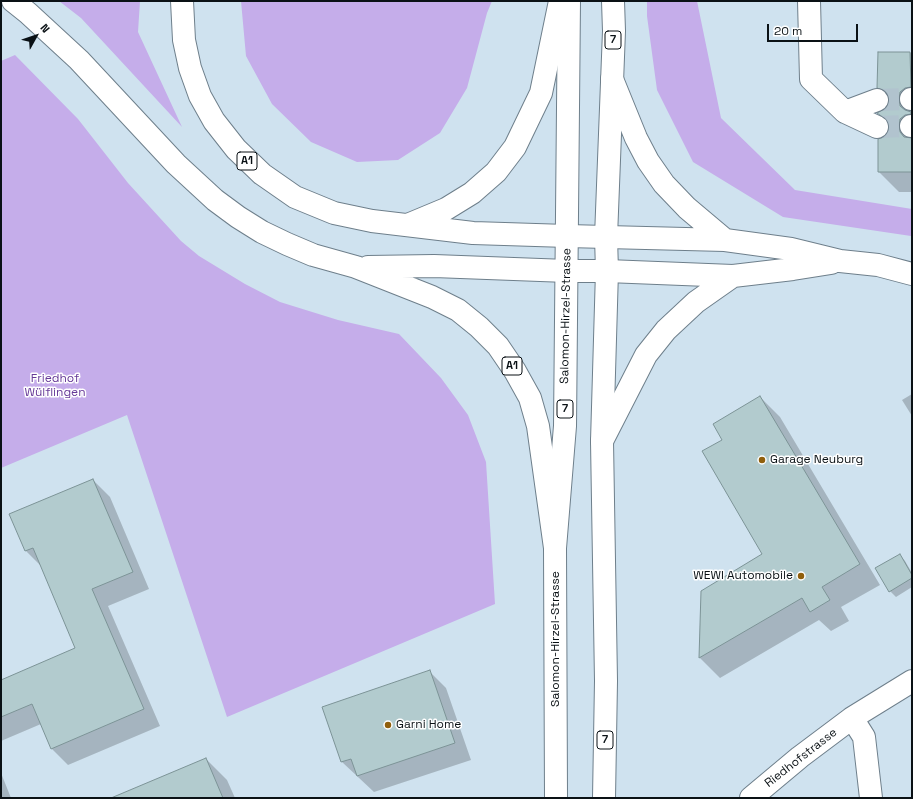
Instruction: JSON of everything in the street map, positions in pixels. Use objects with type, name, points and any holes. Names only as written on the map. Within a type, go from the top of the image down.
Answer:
[{"type":"main road","name":"A1","points":[[13,1],[79,60],[176,164],[215,200],[232,213],[262,232],[287,244],[320,257],[356,267],[432,297],[458,310],[479,327],[502,352],[515,371],[530,398],[538,426],[555,548]]},
{"type":"main road","name":"A1","points":[[182,1],[184,40],[190,68],[200,96],[214,121],[236,149],[262,174],[295,197],[334,213],[372,221],[474,233],[567,236]]},
{"type":"main road","name":"A1","points":[[409,225],[446,209],[472,193],[496,172],[515,147],[541,93],[560,1]]},
{"type":"main road","name":"Salomon-Hirzel-Strasse","points":[[556,798],[555,548],[565,426],[569,1]]},
{"type":"main road","name":"7","points":[[604,798],[606,681],[602,441],[613,1]]},
{"type":"main road","points":[[809,1],[812,78],[846,112],[878,127]]},
{"type":"main road","points":[[612,80],[636,138],[648,161],[664,184],[687,208],[725,240]]},
{"type":"main road","points":[[846,112],[877,100]]},
{"type":"main road","points":[[567,236],[725,240],[791,249],[840,261],[878,265],[912,274]]},
{"type":"main road","points":[[567,271],[607,271],[732,276],[793,269],[840,261]]},
{"type":"main road","name":"A1","points":[[356,267],[434,266],[567,271]]},
{"type":"main road","points":[[602,441],[646,355],[666,330],[696,302],[732,276]]},
{"type":"main road","name":"Riedhofstrasse","points":[[751,798],[800,756],[852,718],[912,681]]},
{"type":"main road","points":[[852,718],[864,737],[871,798]]},
{"type":"green space","points":[[59,1],[140,1],[138,32],[182,127],[81,18]]},
{"type":"green space","points":[[241,1],[492,1],[487,13],[467,88],[440,133],[398,160],[357,162],[311,142],[272,104],[246,56]]},
{"type":"green space","points":[[647,1],[697,1],[721,118],[795,190],[912,209],[911,236],[783,217],[693,162],[657,90],[647,16]]},
{"type":"green space","name":"Friedhof Wülflingen","points":[[15,55],[78,119],[128,183],[181,241],[199,256],[245,284],[280,302],[338,320],[399,334],[441,378],[468,415],[486,462],[495,604],[227,717],[127,415],[1,468],[1,61]]},
{"type":"building","points":[[878,52],[910,52],[911,87],[905,88],[900,92],[899,99],[900,106],[911,112],[911,114],[905,115],[900,119],[899,126],[900,132],[904,137],[912,138],[912,172],[878,172],[878,139],[884,137],[888,133],[889,126],[887,120],[877,113],[886,108],[889,102],[889,96],[885,91],[877,88]]},
{"type":"building","points":[[760,396],[860,564],[822,587],[830,600],[810,612],[802,598],[699,658],[701,591],[762,554],[702,451],[722,440],[713,424]]},
{"type":"building","points":[[93,479],[133,572],[92,589],[144,709],[51,749],[32,704],[1,717],[1,680],[75,648],[33,548],[25,551],[9,514]]},
{"type":"building","points":[[900,554],[912,575],[912,578],[889,592],[875,568]]},
{"type":"building","name":"Garni Home","points":[[430,670],[455,743],[357,776],[351,759],[341,762],[322,707]]},
{"type":"building","points":[[206,758],[223,798],[111,798]]},
{"type":"tunnel","points":[[877,100],[911,99]]},
{"type":"tunnel","points":[[877,127],[911,126]]},
{"type":"place","name":"Garage Neuburg","points":[[762,460]]},
{"type":"place","name":"WEWI Automobile","points":[[801,576]]},
{"type":"place","name":"Garni Home","points":[[388,725]]}]
